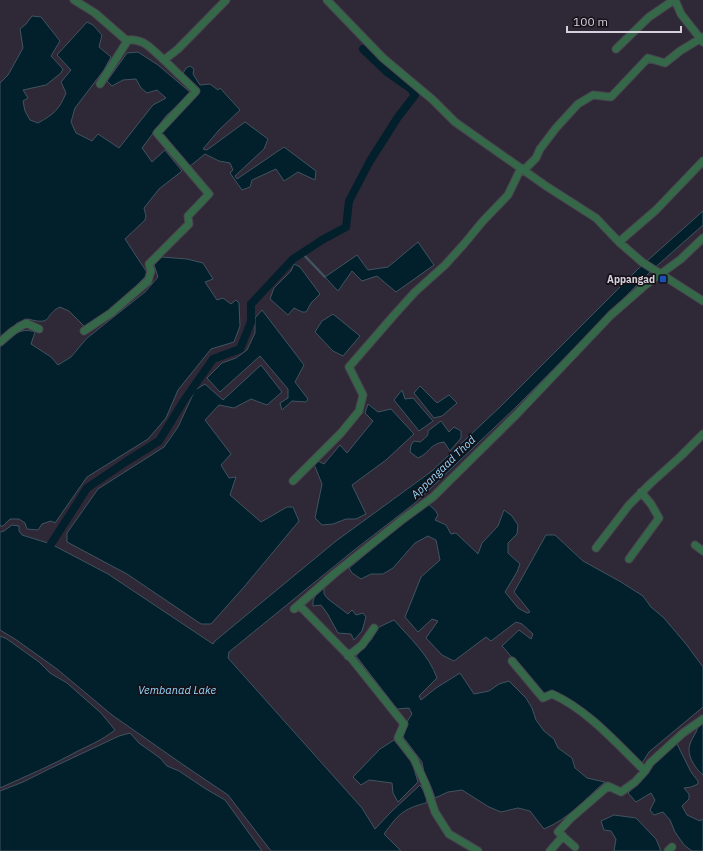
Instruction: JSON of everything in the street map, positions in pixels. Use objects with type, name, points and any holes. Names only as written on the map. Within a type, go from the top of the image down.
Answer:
[{"type":"street","points":[[74,0],[95,13],[126,40],[135,39],[145,43],[196,91],[157,133],[209,194],[188,216],[189,224],[150,264],[151,271],[148,281],[111,313],[84,331]]},
{"type":"street","points":[[164,60],[178,49],[226,0]]},
{"type":"street","points":[[327,0],[383,58],[433,100],[455,122],[596,218],[619,242],[642,262],[703,301]]},
{"type":"street","points":[[293,481],[341,433],[359,411],[363,395],[349,367],[394,314],[445,264],[508,195],[523,169],[536,158],[540,149],[556,128],[578,104],[593,95],[611,97],[648,58],[666,62],[680,51],[702,39],[681,14],[675,0],[649,17],[616,49]]},
{"type":"street","points":[[100,84],[128,40]]},
{"type":"street","points":[[619,242],[656,210],[703,161]]},
{"type":"street","points":[[478,851],[449,834],[435,812],[425,783],[414,759],[398,738],[404,724],[348,656],[297,607],[346,564],[402,519],[433,497],[516,416],[611,315],[658,273],[681,259],[703,238]]},
{"type":"street","points":[[0,342],[13,330],[26,323],[39,329]]},
{"type":"street","points":[[596,548],[629,505],[641,492],[703,434]]},
{"type":"street","points":[[629,559],[659,518],[651,504],[641,492]]},
{"type":"street","points":[[695,545],[703,551]]},
{"type":"street","points":[[348,656],[362,645],[374,628]]},
{"type":"street","points":[[512,661],[544,698],[552,694],[573,706],[590,719],[645,771]]},
{"type":"street","points":[[575,847],[558,832],[571,818],[608,786],[621,792],[635,782],[650,763],[683,733],[703,719]]},
{"type":"street","points":[[550,851],[563,836]]},
{"type":"water","points":[[32,16],[41,17],[60,41],[51,56],[63,69],[61,73],[46,85],[23,90],[28,98],[23,101],[25,111],[30,120],[38,123],[52,114],[61,104],[66,93],[61,82],[71,70],[57,55],[87,22],[93,25],[102,35],[99,47],[111,57],[104,70],[75,108],[71,122],[76,133],[92,141],[98,134],[119,148],[153,105],[166,98],[157,90],[147,93],[141,88],[136,79],[123,80],[112,86],[107,81],[127,53],[138,52],[158,65],[191,93],[166,116],[142,148],[152,162],[165,150],[182,171],[159,189],[144,208],[146,216],[145,220],[125,239],[148,274],[109,311],[85,327],[69,311],[60,307],[51,313],[45,320],[36,321],[28,319],[17,323],[0,339],[0,83],[8,75],[23,48],[20,29]]},
{"type":"water","points":[[190,66],[194,69],[193,74],[200,85],[210,84],[218,90],[220,88],[240,110],[219,130],[203,149],[207,150],[245,122],[268,139],[264,149],[235,176],[237,179],[284,147],[316,171],[315,180],[298,172],[284,181],[276,169],[252,180],[250,187],[242,190],[230,173],[233,170],[230,163],[219,161],[205,154],[189,167],[160,134],[198,95],[199,91],[182,75],[186,68]]},
{"type":"water","name":"Vembanad Lake","points":[[703,211],[703,225],[651,271],[515,408],[415,503],[353,551],[229,652],[228,658],[362,808],[375,829],[420,785],[428,798],[426,803],[406,810],[397,817],[384,834],[401,851],[271,851],[228,795],[112,715],[57,669],[0,630],[0,532],[12,525],[19,526],[19,531],[22,535],[51,544],[108,574],[213,644],[336,541],[432,471],[501,406],[638,269]]},
{"type":"water","points":[[418,242],[434,265],[396,292],[377,276],[362,281],[352,271],[338,291],[325,277],[357,255],[368,270],[388,267]]},
{"type":"water","points":[[162,257],[187,259],[203,263],[213,279],[205,282],[217,300],[223,298],[231,304],[236,300],[239,303],[240,326],[234,342],[211,349],[178,390],[166,418],[148,439],[87,477],[55,523],[51,521],[42,524],[38,530],[27,529],[25,523],[19,519],[10,519],[3,526],[0,526],[0,347],[20,332],[35,332],[31,344],[51,357],[58,365],[71,357],[87,338],[145,292],[158,277],[154,265]]},
{"type":"water","points":[[294,264],[300,267],[320,294],[311,303],[306,312],[302,312],[294,308],[288,315],[270,299],[274,288],[291,271]]},
{"type":"water","points":[[262,310],[304,365],[295,382],[308,399],[306,402],[292,401],[282,410],[280,403],[288,398],[288,389],[260,356],[220,392],[207,378],[222,363],[236,358],[247,350],[255,333],[255,318]]},
{"type":"water","points":[[333,314],[360,336],[343,356],[333,351],[315,332],[322,321]]},
{"type":"water","points":[[261,365],[282,392],[267,405],[251,399],[234,408],[219,405],[205,420],[231,454],[221,465],[229,478],[236,477],[230,495],[261,522],[287,507],[293,507],[299,521],[211,624],[201,624],[127,574],[67,542],[67,533],[98,489],[164,447],[178,427],[195,390],[205,384],[223,400]]},
{"type":"water","points":[[420,386],[437,403],[449,395],[457,403],[442,416],[434,418],[414,393]]},
{"type":"water","points":[[402,390],[405,399],[413,398],[433,421],[419,431],[394,400]]},
{"type":"water","points":[[368,404],[378,412],[391,409],[414,434],[386,460],[352,485],[366,514],[356,519],[346,519],[333,524],[322,525],[315,518],[322,484],[314,464],[318,461],[324,464],[340,445],[347,453],[373,421],[365,413]]},
{"type":"water","points":[[441,421],[449,432],[454,427],[461,431],[461,438],[450,451],[444,442],[435,444],[418,458],[410,452],[411,445],[414,441],[420,442],[425,439],[428,431]]},
{"type":"water","points":[[427,503],[438,515],[435,520],[446,525],[451,534],[456,533],[478,554],[482,543],[498,526],[504,510],[512,516],[518,525],[517,534],[508,543],[508,553],[520,564],[505,592],[518,608],[527,613],[530,612],[514,592],[546,535],[555,535],[583,561],[643,596],[651,607],[664,618],[686,644],[703,667],[703,707],[649,752],[642,763],[584,712],[545,694],[534,685],[502,646],[519,630],[531,639],[533,634],[522,624],[516,622],[491,641],[486,637],[454,661],[442,655],[426,638],[438,621],[432,619],[418,632],[405,617],[421,577],[440,560],[436,540],[428,536],[415,543],[393,568],[383,574],[371,574],[361,579],[352,573],[349,568]]},
{"type":"water","points":[[324,588],[324,594],[328,599],[348,614],[352,610],[356,615],[363,613],[366,617],[362,631],[354,640],[351,634],[338,633],[321,605],[313,606],[313,600]]},
{"type":"water","points":[[394,620],[424,654],[437,678],[419,696],[421,700],[436,688],[460,673],[474,694],[489,691],[499,684],[509,681],[526,698],[532,708],[536,720],[544,731],[554,739],[558,748],[572,758],[575,768],[587,778],[605,782],[562,820],[544,829],[530,811],[518,808],[501,812],[489,807],[462,790],[448,792],[435,798],[424,773],[422,762],[403,737],[408,720],[412,714],[409,708],[397,709],[356,656],[371,640],[379,627]]},
{"type":"water","points":[[0,636],[7,639],[39,662],[50,673],[67,683],[101,713],[115,730],[97,742],[0,788]]},
{"type":"water","points":[[703,723],[703,775],[692,761],[689,748],[698,726]]},
{"type":"water","points":[[130,733],[139,743],[160,758],[167,766],[179,771],[225,800],[262,851],[0,851],[0,791],[23,782],[119,736]]},
{"type":"water","points":[[674,738],[691,772],[698,781],[698,784],[684,788],[689,794],[689,799],[682,806],[687,815],[700,821],[703,819],[703,851],[692,851],[684,845],[675,832],[670,820],[663,812],[654,815],[650,810],[655,800],[651,793],[636,802],[628,793],[644,778],[647,769]]},
{"type":"water","points":[[394,740],[412,762],[418,782],[398,802],[393,793],[392,783],[369,780],[361,785],[353,777],[380,749]]},
{"type":"water","points":[[614,815],[636,818],[656,839],[661,851],[614,851],[616,839],[611,831],[604,830],[601,821]]},
{"type":"waterway","points":[[51,544],[87,488],[159,441],[183,402],[213,359],[240,349],[251,322],[251,304],[293,259],[322,240],[346,227],[349,201],[370,161],[398,117],[415,95],[411,89],[387,72],[363,49]]},
{"type":"waterway","points":[[302,253],[325,277]]},
{"type":"place","name":"Appangad","points":[[663,279]]},
{"type":"water label","name":"Appangaad Thod","points":[[443,467]]}]
